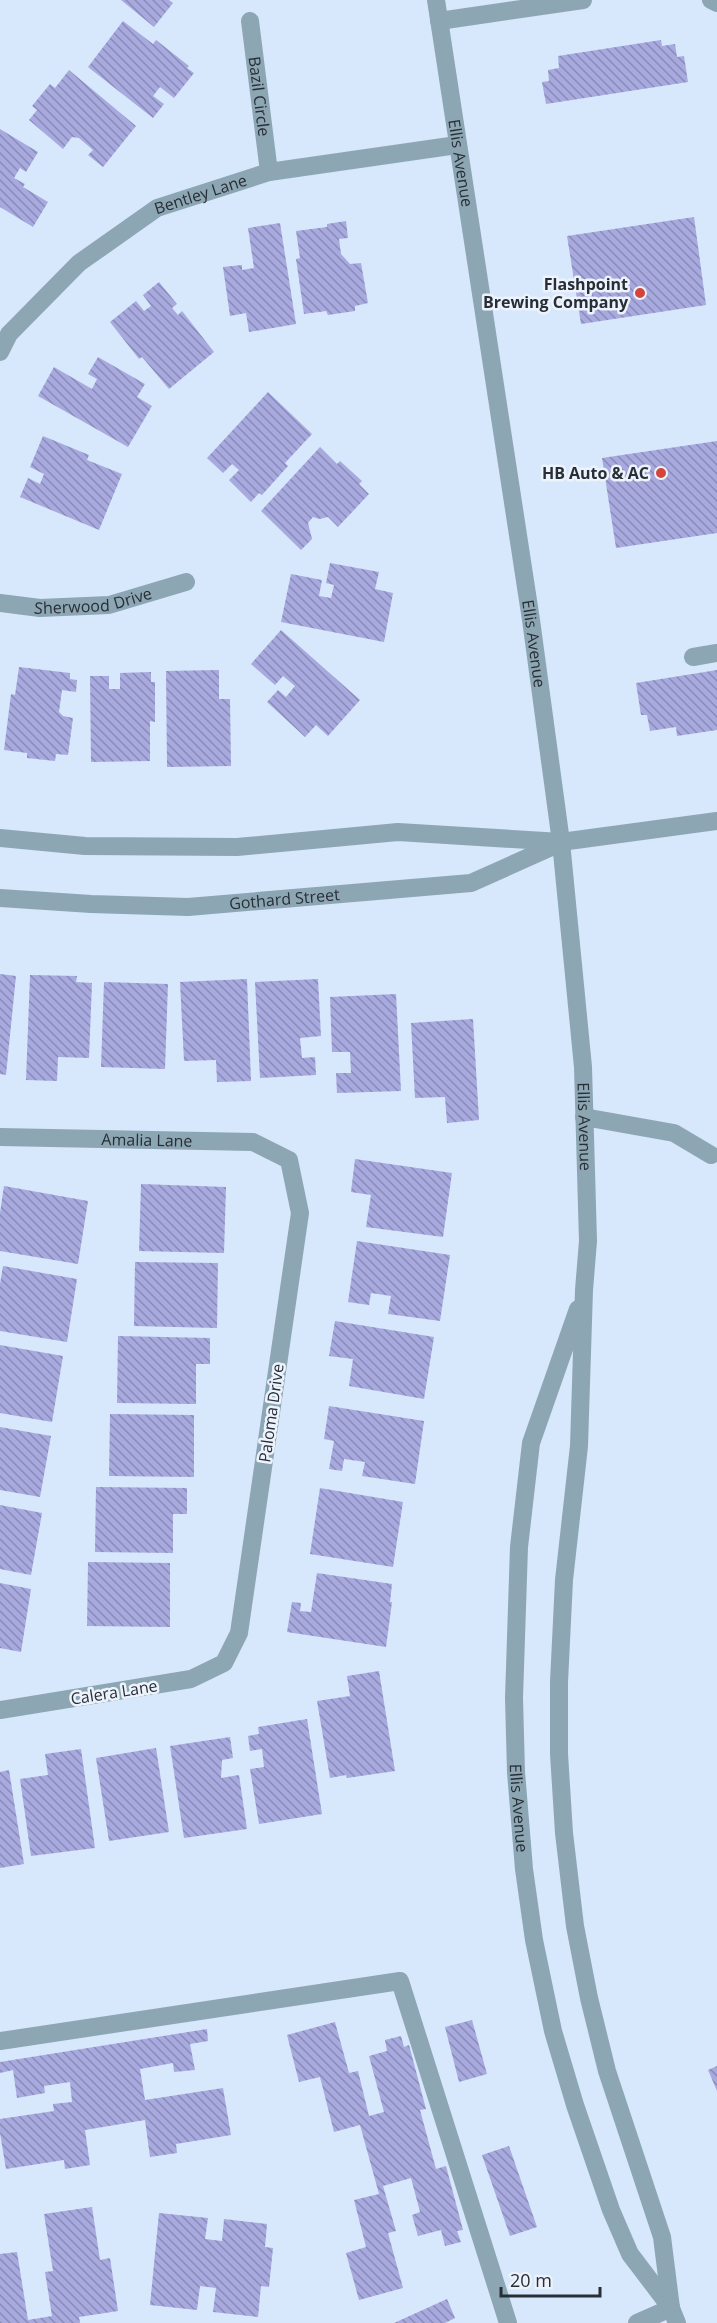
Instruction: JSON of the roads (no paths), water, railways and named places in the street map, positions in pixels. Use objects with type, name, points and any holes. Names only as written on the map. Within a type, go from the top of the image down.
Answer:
[{"type":"street","name":"Ellis Avenue","points":[[436,0],[531,620],[561,842],[583,1067],[588,1241],[584,1290],[579,1446],[564,1580],[559,1682],[559,1755],[564,1833],[575,1926],[589,1998],[607,2071],[662,2237],[674,2316]]},
{"type":"street","points":[[439,21],[583,0]]},
{"type":"street","points":[[711,0],[717,3]]},
{"type":"street","name":"Bazil Circle","points":[[250,21],[269,172]]},
{"type":"street","name":"Bentley Lane","points":[[0,352],[9,334],[79,263],[157,208],[269,172],[457,145]]},
{"type":"street","name":"Sherwood Drive","points":[[0,603],[40,608],[110,605],[186,582]]},
{"type":"street","points":[[693,657],[717,653]]},
{"type":"street","name":"Gothard Street","points":[[0,838],[85,846],[237,847],[398,832],[561,842],[717,821]]},
{"type":"street","name":"Gothard Street","points":[[0,898],[188,907],[471,883],[561,842]]},
{"type":"street","points":[[584,1117],[674,1132],[711,1155]]},
{"type":"street","name":"Amalia Lane","points":[[0,1137],[253,1142],[289,1160]]},
{"type":"street","name":"Paloma Drive","points":[[224,1663],[239,1633],[300,1213],[289,1160]]},
{"type":"street","name":"Ellis Avenue","points":[[584,1290],[531,1443],[519,1547],[514,1698],[516,1772],[524,1869],[534,1940],[551,2020],[575,2105],[611,2210],[630,2254],[674,2316]]},
{"type":"street","name":"Calera Lane","points":[[0,1710],[191,1679],[224,1663]]},
{"type":"street","points":[[0,2041],[400,1981],[508,2323]]},
{"type":"street","points":[[637,2323],[674,2316]]},
{"type":"place","name":"Flashpoint Brewing Company","points":[[640,293]]},
{"type":"place","name":"HB Auto & AC","points":[[661,473]]}]
